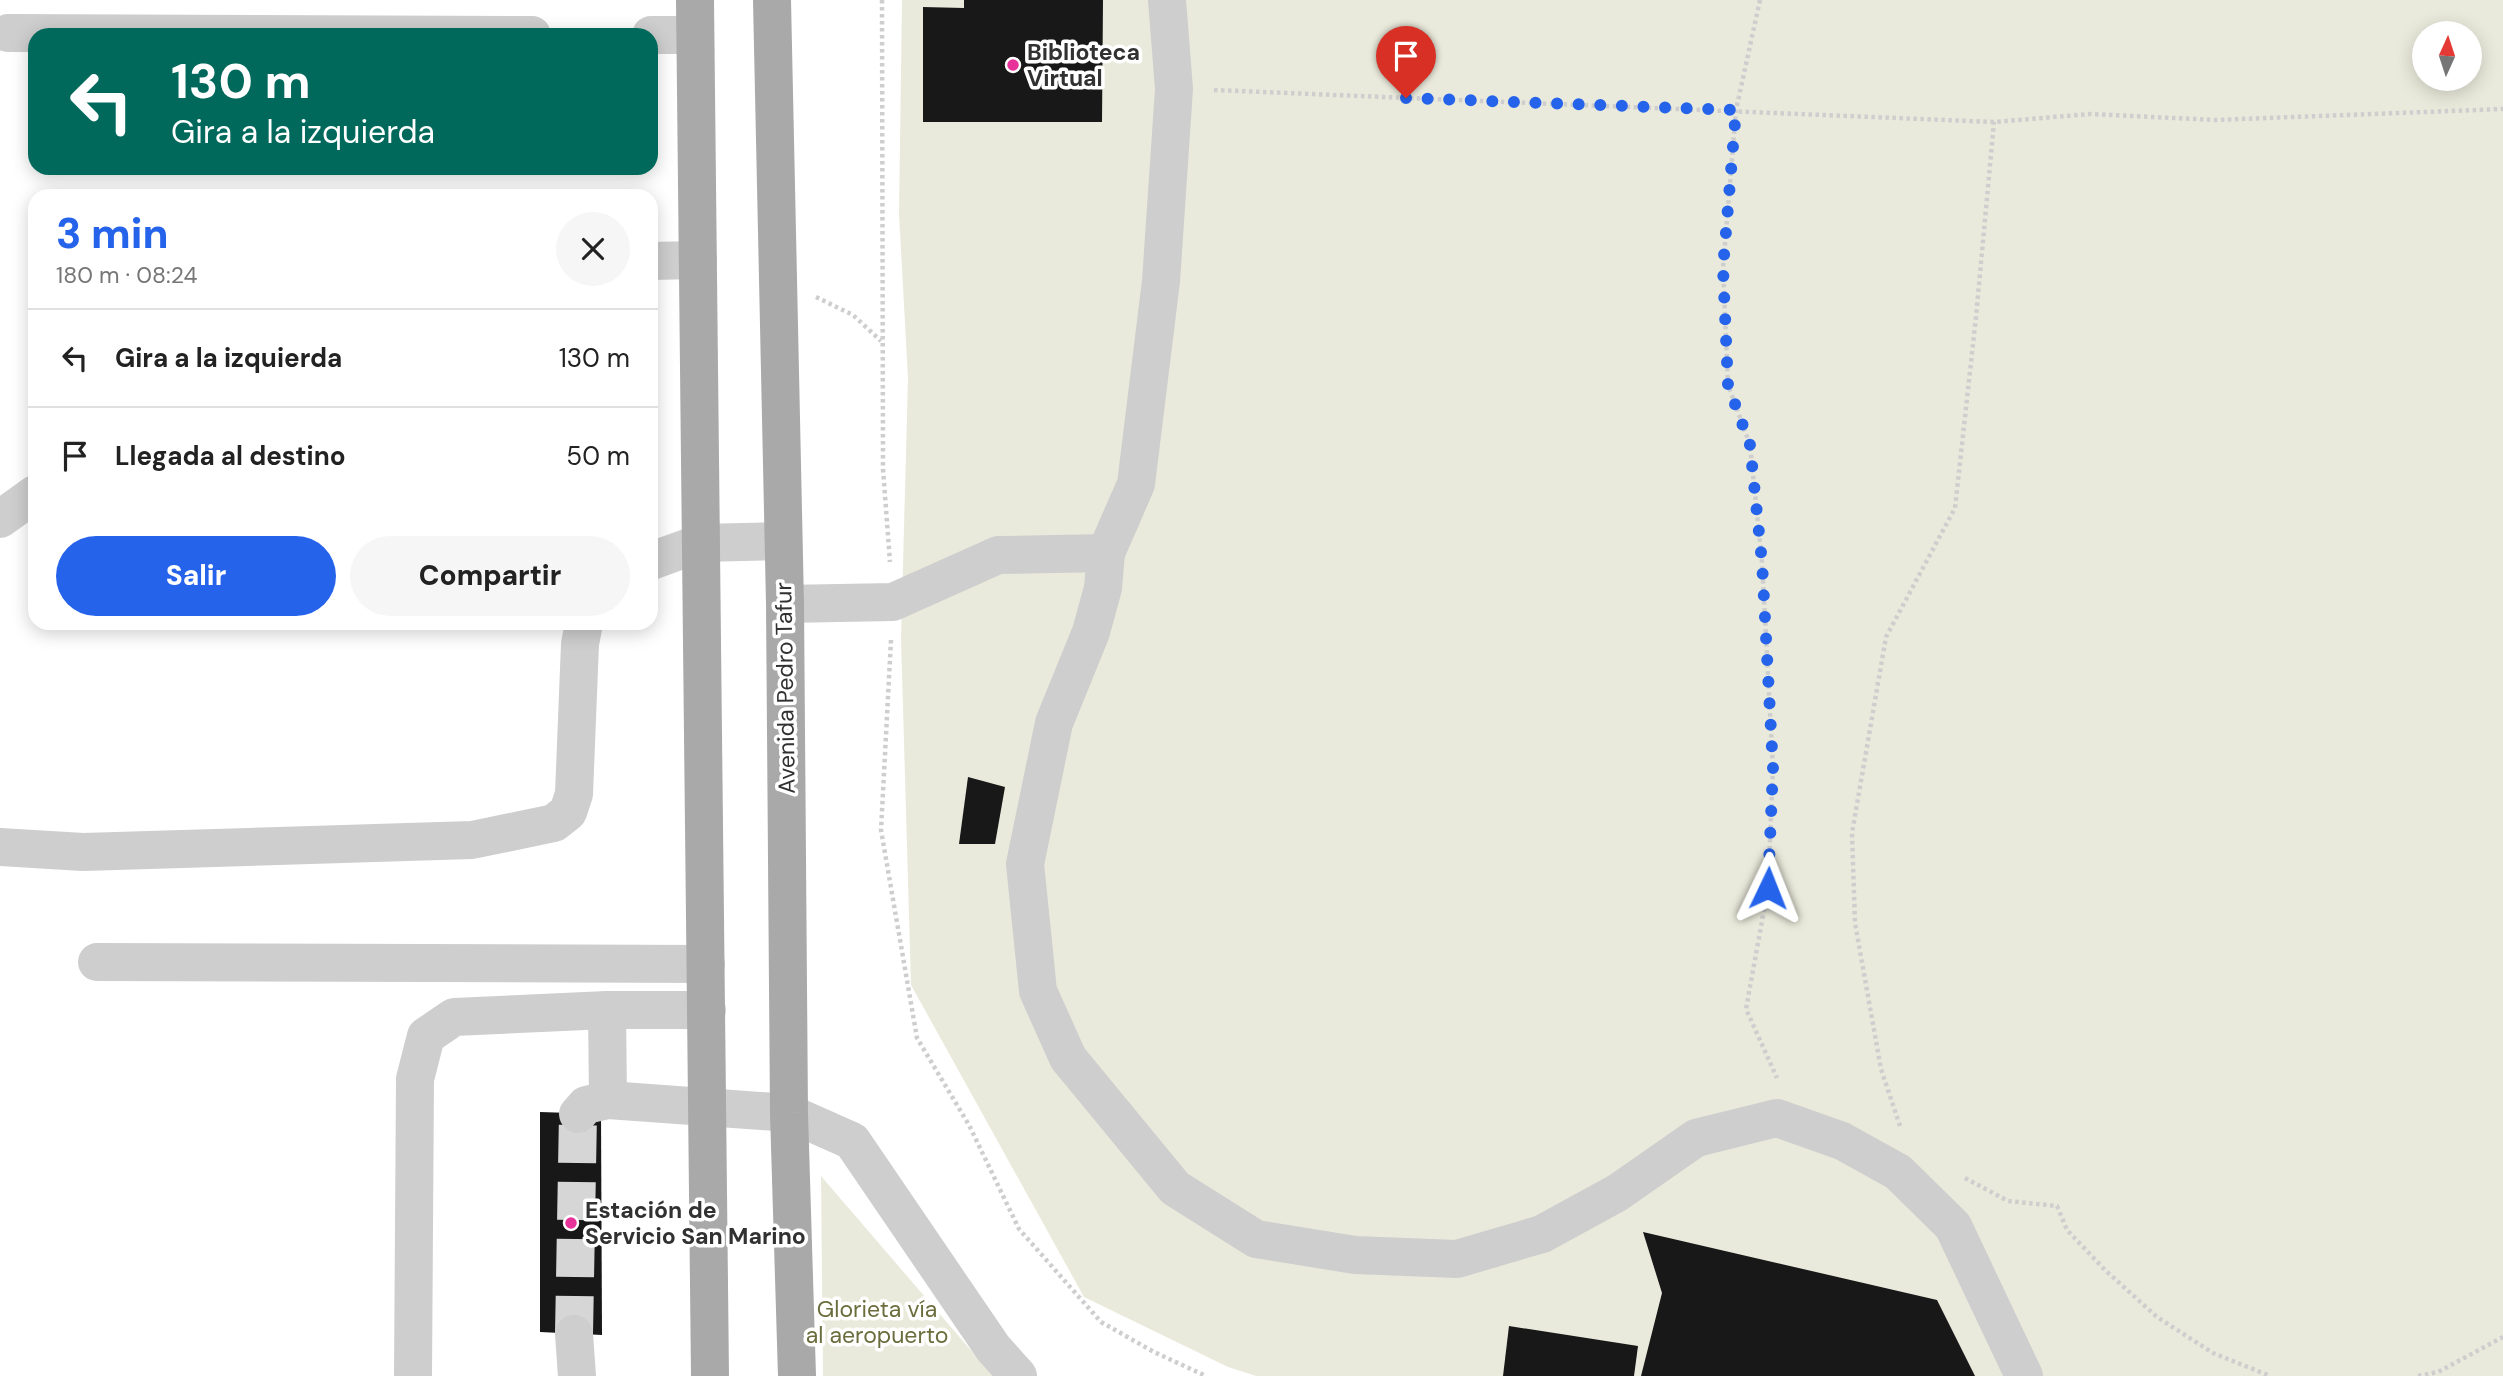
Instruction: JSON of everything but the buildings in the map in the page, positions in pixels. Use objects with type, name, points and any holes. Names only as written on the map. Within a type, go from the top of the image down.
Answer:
[{"type":"main road","name":"Avenida Pedro Tafur","points":[[772,0],[785,604],[789,1113],[796,1376]]},
{"type":"main road","points":[[695,18],[710,1376]]},
{"type":"street","points":[[1167,0],[1174,89],[1161,281],[1136,484],[1106,553],[1103,588],[1091,632],[1054,723],[1025,864],[1031,946],[1038,991],[1068,1058],[1175,1188],[1256,1239],[1355,1255],[1457,1259],[1542,1234],[1617,1193],[1696,1138],[1777,1118],[1842,1141],[1898,1172],[1953,1226],[2024,1376]]},
{"type":"street","points":[[658,32],[695,18]]},
{"type":"street","points":[[8,33],[28,33]]},
{"type":"street","points":[[658,261],[698,260]]},
{"type":"street","points":[[0,519],[28,499]]},
{"type":"street","points":[[658,558],[701,543],[783,541]]},
{"type":"street","points":[[785,604],[893,603],[998,555],[1106,553]]},
{"type":"street","points":[[0,847],[83,852],[472,840],[554,822],[568,813],[574,794],[583,630]]},
{"type":"street","points":[[97,962],[706,964]]},
{"type":"street","points":[[607,1010],[593,1107],[789,1113],[852,1141],[993,1348],[1018,1376]]},
{"type":"street","points":[[413,1376],[415,1079],[426,1036],[454,1017],[607,1010],[707,1010]]},
{"type":"street","points":[[574,1334],[577,1376]]},
{"type":"path","points":[[882,0],[883,469],[893,603],[881,830],[917,1038],[969,1125],[1019,1229],[1101,1322],[1154,1352],[1206,1376]]},
{"type":"path","points":[[1760,0],[1736,110],[1723,268],[1728,385],[1750,445],[1762,562],[1773,768],[1768,888],[1746,1009],[1778,1080]]},
{"type":"path","points":[[1174,89],[1994,122],[2090,114],[2215,120],[2503,109]]},
{"type":"path","points":[[1901,1131],[1881,1069],[1855,923],[1852,833],[1886,637],[1955,508],[1994,122]]},
{"type":"path","points":[[778,284],[824,299],[853,315],[881,342]]},
{"type":"path","points":[[1957,1174],[2008,1202],[2057,1206],[2067,1230],[2105,1270],[2157,1317],[2213,1353],[2270,1376]]},
{"type":"path","points":[[2418,1376],[2438,1372],[2503,1337]]},
{"type":"green space","points":[[902,0],[2503,0],[2503,1376],[1256,1376],[1228,1367],[1084,1297],[911,985],[901,639],[908,378],[899,214]]},
{"type":"green space","name":"Glorieta vía al aeropuerto","points":[[821,1176],[993,1376],[823,1376]]},
{"type":"tunnel","points":[[574,1334],[578,1114]]},
{"type":"place","name":"Biblioteca Virtual","points":[[1013,65]]},
{"type":"place","name":"Estación de Servicio San Marino","points":[[571,1223]]},
{"type":"route","points":[[1406,98],[1736,110],[1723,268],[1728,385],[1750,445],[1762,562],[1773,768],[1768,888]]}]
